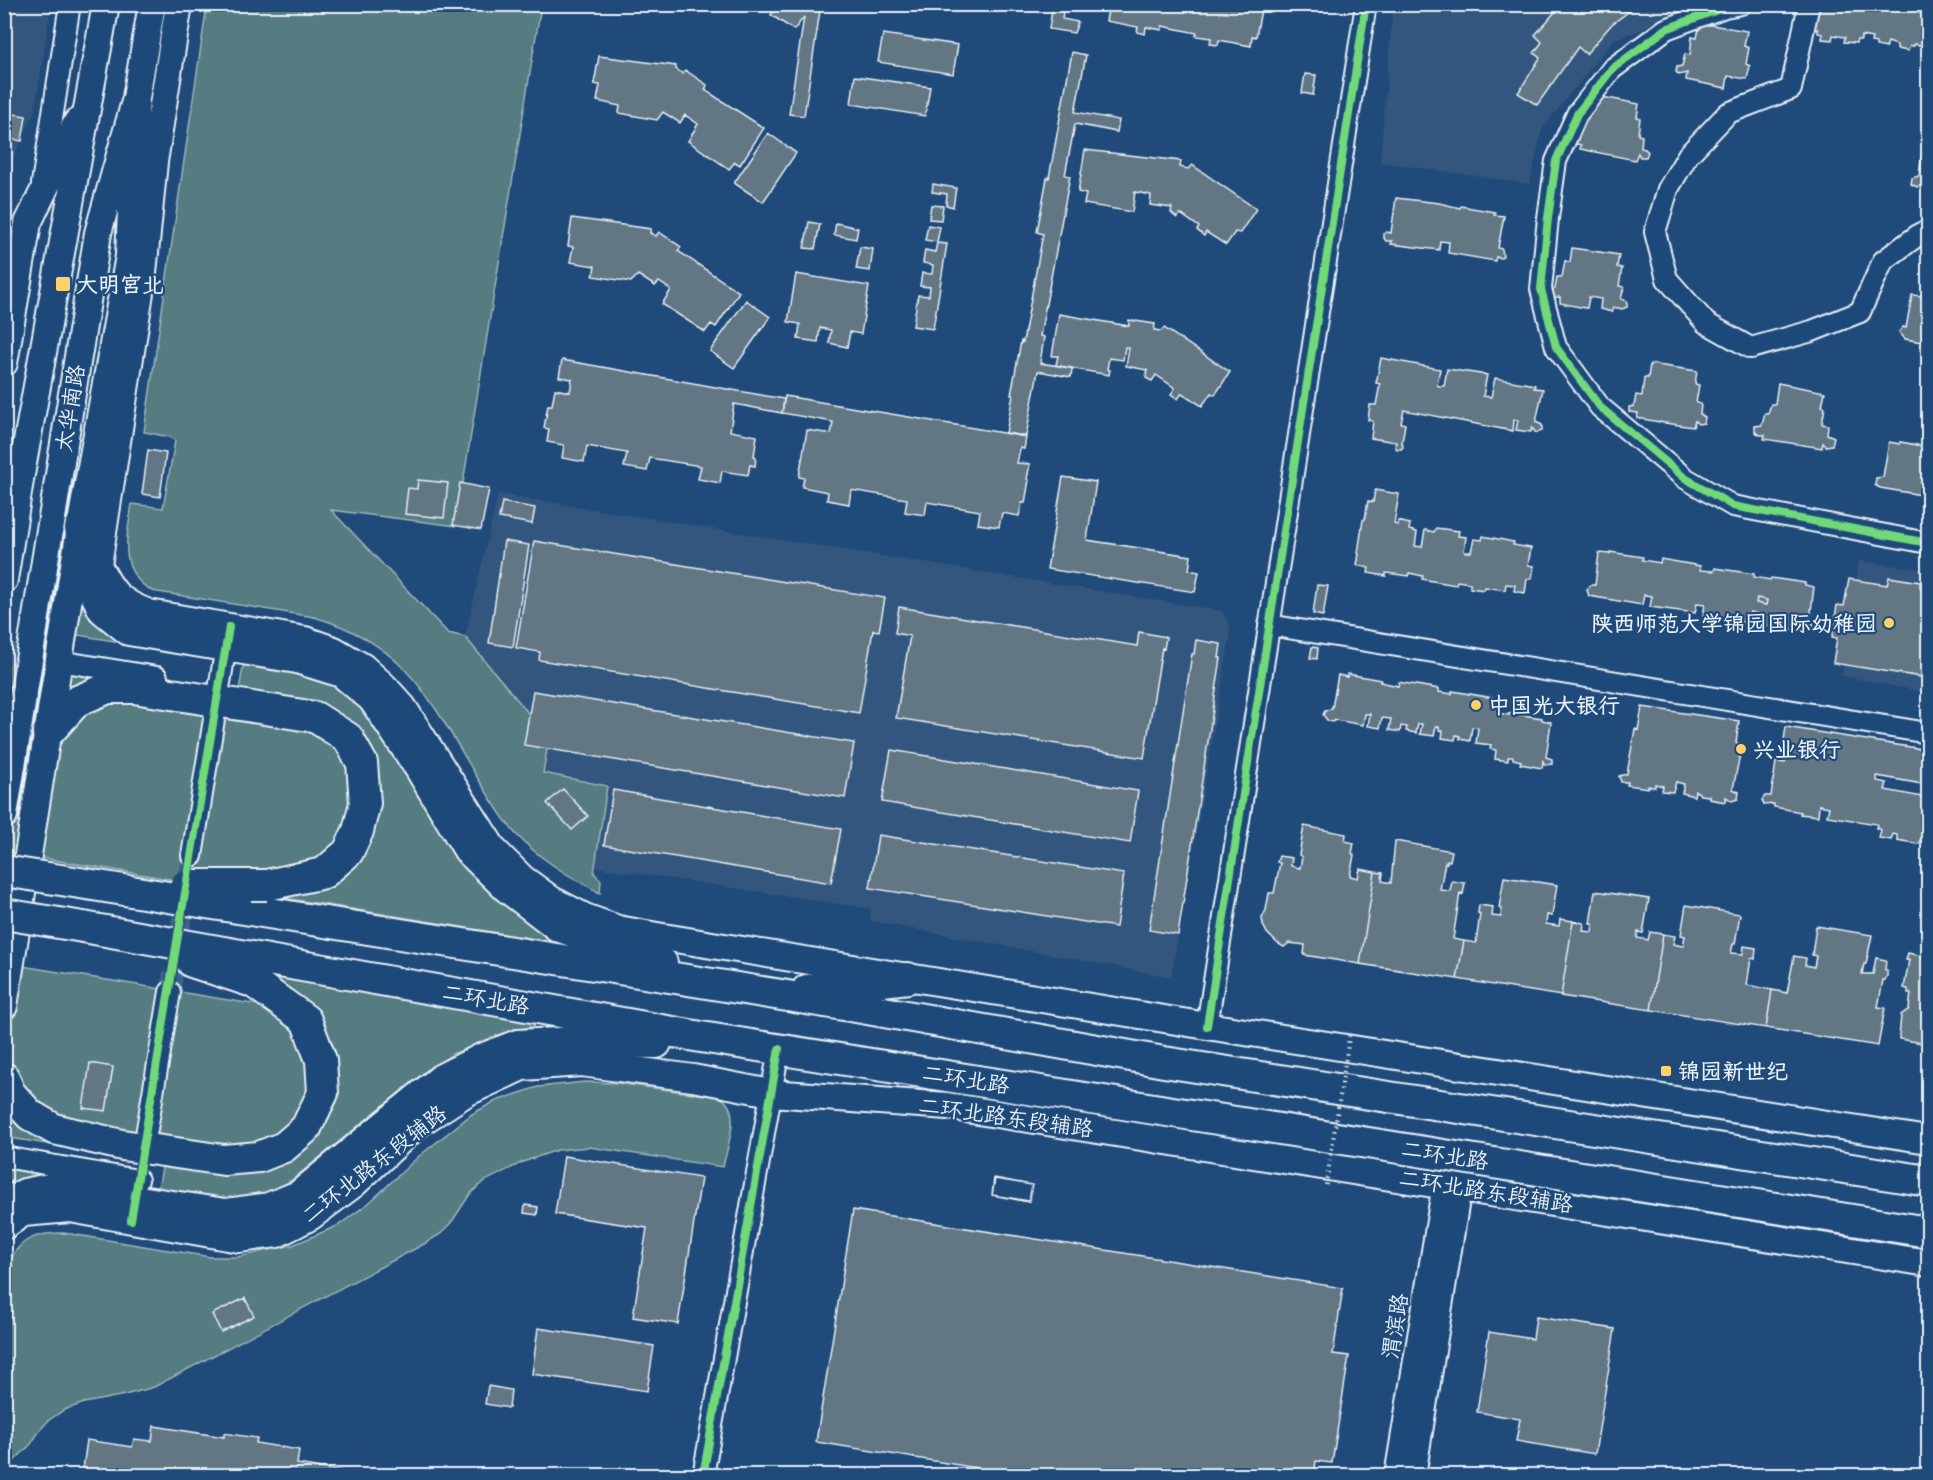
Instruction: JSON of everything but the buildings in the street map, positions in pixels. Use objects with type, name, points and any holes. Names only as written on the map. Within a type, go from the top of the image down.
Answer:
[{"type":"highway","points":[[80,528],[88,578],[103,609],[129,630],[297,658],[342,672],[373,698],[420,768],[469,850],[507,887],[558,926],[735,989]]},
{"type":"highway","points":[[48,733],[77,701],[108,688],[134,688],[315,717],[348,738],[362,763],[365,803],[358,831],[348,852],[324,873],[267,885],[87,884]]},
{"type":"highway","points":[[4,871],[856,1007],[1164,1062],[1929,1181]]},
{"type":"highway","name":"二环北路","points":[[4,914],[766,1047],[1929,1232]]},
{"type":"highway","points":[[4,1078],[10,1093],[30,1116],[54,1129],[160,1151],[224,1160],[259,1157],[284,1147],[306,1128],[323,1093],[321,1060],[306,1020],[253,982],[83,927]]},
{"type":"highway","points":[[769,994],[908,978]]},
{"type":"highway","points":[[4,1204],[25,1194],[54,1188],[225,1214],[269,1208],[299,1196],[442,1079],[482,1059],[518,1045],[577,1042],[766,1047]]},
{"type":"main road","name":"太华南路","points":[[4,579],[106,4]]},
{"type":"main road","name":"太华南路","points":[[4,815],[98,232],[136,98],[152,4]]},
{"type":"main road","points":[[179,4],[154,162],[143,273],[98,565],[109,587],[128,606],[229,631],[304,640],[334,650],[363,667],[403,707],[494,850],[522,878],[552,900],[585,917],[618,929],[908,978],[1929,1140]]},
{"type":"main road","points":[[4,363],[28,223],[91,92]]},
{"type":"main road","points":[[4,1006],[80,528],[129,256],[136,98]]},
{"type":"main road","points":[[4,235],[28,223]]},
{"type":"main road","name":"二环北路东段辅路","points":[[4,1226],[23,1213],[70,1209],[132,1216],[239,1239],[277,1234],[310,1217],[354,1184],[418,1124],[466,1094],[522,1067],[582,1063],[693,1077],[771,1093],[947,1106],[1929,1263]]},
{"type":"street","points":[[39,200],[70,4]]},
{"type":"street","points":[[1207,1026],[1366,4]]},
{"type":"street","points":[[1741,4],[1725,7],[1666,29],[1612,69],[1577,114],[1556,161],[1541,289],[1556,347],[1600,407],[1684,478],[1733,506],[1929,543]]},
{"type":"street","points":[[1809,4],[1791,89],[1728,113],[1688,155],[1668,189],[1655,232],[1667,279],[1706,323],[1751,348],[1812,331],[1860,312],[1882,261],[1921,233],[1929,234]]},
{"type":"street","points":[[1269,625],[1929,733]]},
{"type":"street","points":[[71,663],[219,688],[224,658]]},
{"type":"street","points":[[192,856],[215,713]]},
{"type":"street","points":[[146,1134],[170,992]]},
{"type":"street","points":[[703,1476],[771,1093],[766,1047]]},
{"type":"street","points":[[4,1157],[139,1176]]},
{"type":"street","name":"渭滨路","points":[[1395,1476],[1452,1186]]},
{"type":"street","name":"渭滨路","points":[[1414,1476],[1452,1186]]},
{"type":"path","points":[[1326,1185],[1350,1032]]},
{"type":"shaded area","points":[[5,5],[51,5],[35,110],[5,177]]},
{"type":"shaded area","points":[[1393,5],[1719,5],[1614,39],[1542,129],[1530,184],[1380,162]]},
{"type":"shaded area","points":[[498,494],[1222,611],[1230,625],[1230,638],[1171,977],[870,921],[871,909],[595,867],[607,786],[542,773],[548,738],[465,637]]},
{"type":"shaded area","name":"陕西师范大学锦园国际幼稚园","points":[[1859,561],[1928,570],[1928,693],[1842,676]]},
{"type":"green space","points":[[207,5],[541,5],[456,526],[331,510],[448,633],[465,637],[549,738],[543,773],[607,786],[594,873],[601,880],[600,893],[566,874],[515,833],[504,820],[445,724],[413,678],[372,642],[346,628],[314,617],[152,591],[133,574],[127,552],[132,504],[163,508],[175,441],[170,437],[144,432]]},
{"type":"green space","points":[[82,605],[85,605],[145,646],[77,635]]},
{"type":"green space","points":[[4,652],[239,690],[244,662],[320,678],[342,690],[363,706],[495,895],[513,912],[550,938],[547,941],[5,852]]},
{"type":"green space","points":[[4,963],[264,1006],[282,977],[537,1021],[534,1026],[513,1031],[452,1054],[400,1092],[292,1180],[270,1192],[239,1199],[212,1198],[158,1189],[163,1163],[5,1137]]},
{"type":"green space","points":[[585,1082],[616,1083],[720,1097],[731,1110],[732,1119],[732,1129],[723,1167],[589,1147],[557,1150],[523,1162],[483,1182],[470,1194],[442,1233],[424,1244],[154,1387],[84,1403],[64,1410],[49,1420],[31,1444],[5,1470],[4,1289],[11,1259],[20,1245],[40,1235],[65,1233],[210,1257],[237,1257],[293,1245],[339,1225],[370,1202],[418,1157],[472,1114],[496,1101],[538,1087]]},
{"type":"green space","points":[[4,1166],[61,1176],[5,1189]]},
{"type":"tunnel","points":[[4,652],[71,663]]},
{"type":"tunnel","points":[[170,992],[192,856]]},
{"type":"cycle path","points":[[1207,1026],[1366,4]]},
{"type":"cycle path","points":[[1741,4],[1725,7],[1666,29],[1612,69],[1577,114],[1556,161],[1541,289],[1556,347],[1600,407],[1685,478],[1733,506],[1928,543]]},
{"type":"cycle path","points":[[131,1220],[229,627]]},
{"type":"cycle path","points":[[703,1476],[779,1049]]},
{"type":"place","name":"大明宫北","points":[[63,284]]},
{"type":"place","name":"陕西师范大学锦园国际幼稚园","points":[[1889,623]]},
{"type":"place","name":"中国光大银行","points":[[1476,705]]},
{"type":"place","name":"兴业银行","points":[[1741,749]]},
{"type":"place","name":"锦园新世纪","points":[[1666,1071]]}]
